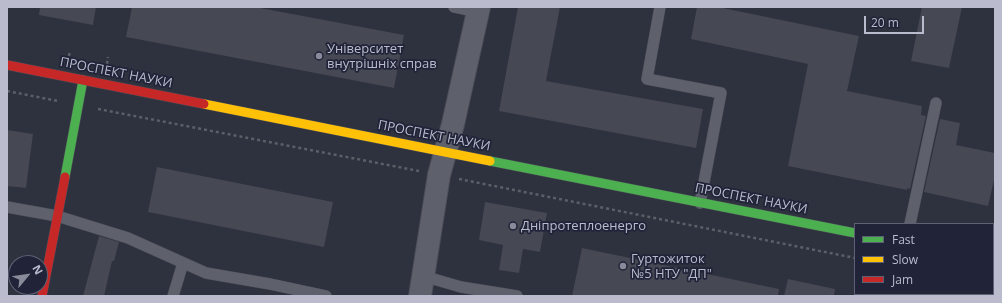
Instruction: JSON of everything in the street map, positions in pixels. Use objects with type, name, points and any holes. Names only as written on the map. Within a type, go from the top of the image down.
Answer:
[{"type":"main road","name":"ПРОСПЕКТ НАУКИ","points":[[7,65],[854,233]]},
{"type":"main road","points":[[42,296],[84,80]]},
{"type":"street","points":[[422,286],[439,175],[453,124],[478,9]]},
{"type":"lane","points":[[454,7],[478,9]]},
{"type":"lane","points":[[660,7],[647,79],[721,93],[700,203]]},
{"type":"lane","points":[[910,223],[936,103]]},
{"type":"lane","points":[[7,207],[57,216],[128,238],[206,273],[270,284],[326,296]]},
{"type":"lane","points":[[173,296],[183,263]]},
{"type":"lane","points":[[422,286],[461,287],[517,296]]},
{"type":"building","points":[[40,7],[96,7],[93,25],[39,15]]},
{"type":"building","points":[[132,7],[255,7],[404,35],[394,88],[126,37]]},
{"type":"building","points":[[518,7],[560,7],[546,81],[703,109],[696,148],[499,111]]},
{"type":"building","points":[[697,7],[718,7],[859,36],[847,91],[922,106],[921,115],[926,116],[910,189],[907,188],[907,190],[788,166],[808,64],[691,39]]},
{"type":"building","points":[[922,7],[962,7],[949,68],[911,61]]},
{"type":"building","points":[[940,119],[960,123],[956,145],[995,153],[995,176],[988,206],[924,192]]},
{"type":"building","points":[[7,130],[33,134],[26,188],[7,186]]},
{"type":"building","points":[[157,167],[333,202],[324,247],[148,212]]},
{"type":"building","name":"Дніпротеплоенерго","points":[[485,202],[547,213],[540,252],[523,249],[519,273],[499,270],[503,245],[479,240]]},
{"type":"building","points":[[99,236],[119,242],[114,261],[112,261],[104,296],[83,296]]},
{"type":"building","name":"Гуртожиток №5 НТУ \"ДП\"","points":[[582,248],[779,289],[778,296],[572,296]]},
{"type":"building","points":[[788,279],[835,289],[834,296],[784,296]]},
{"type":"traffic: fast","points":[[65,177],[83,80]]},
{"type":"traffic: fast","points":[[490,161],[854,233]]},
{"type":"traffic: slow","points":[[204,104],[490,161]]},
{"type":"traffic: jam","points":[[7,65],[204,104]]},
{"type":"traffic: jam","points":[[42,296],[65,177]]},
{"type":"place","name":"Університет внутрішніх справ","points":[[319,56]]},
{"type":"place","name":"Дніпротеплоенерго","points":[[513,226]]},
{"type":"place","name":"Гуртожиток №5 НТУ \"ДП\"","points":[[623,266]]}]
